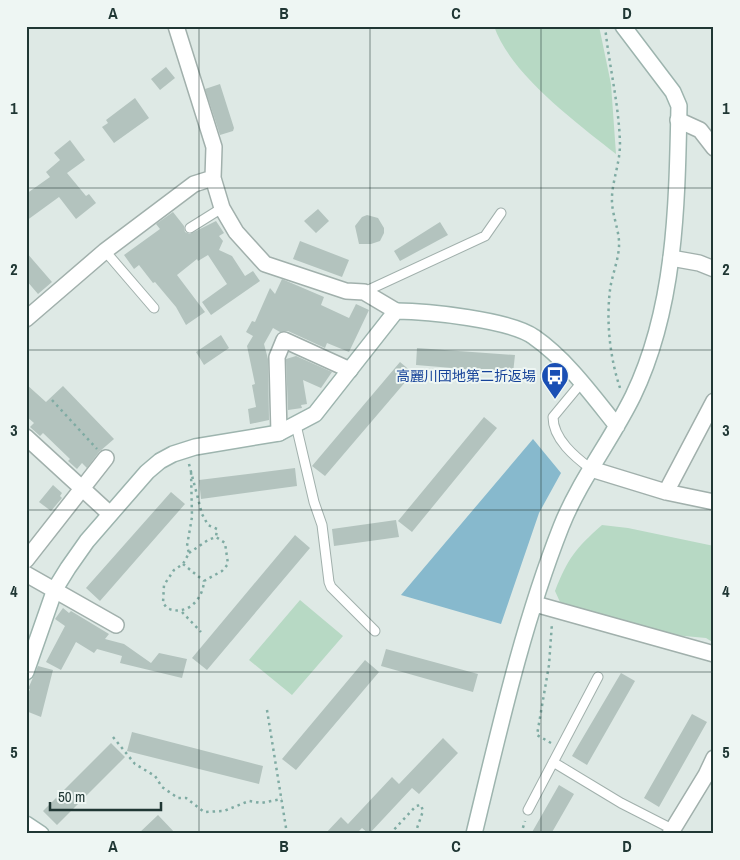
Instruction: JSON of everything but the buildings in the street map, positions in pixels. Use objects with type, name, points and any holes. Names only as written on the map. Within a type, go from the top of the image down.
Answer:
[{"type":"street","points":[[176,26],[214,147],[213,178],[222,208],[236,232],[265,264],[346,291],[364,292],[396,311],[426,311],[500,324],[533,335],[582,382],[617,426]]},
{"type":"street","points":[[474,834],[498,734],[534,604],[562,525],[591,469],[634,395],[659,323],[671,258],[678,120],[677,99],[623,26]]},
{"type":"street","points":[[678,120],[693,125],[700,130],[714,148]]},
{"type":"street","points":[[26,319],[106,251],[194,184],[213,178]]},
{"type":"street","points":[[671,258],[698,263],[714,269]]},
{"type":"street","points":[[26,672],[55,589],[87,541],[160,461],[185,450],[279,433],[315,414],[396,311]]},
{"type":"street","points":[[279,433],[277,357],[284,340],[350,370]]},
{"type":"street","points":[[666,492],[714,401]]},
{"type":"street","points":[[26,437],[110,514]]},
{"type":"street","points":[[26,560],[106,458]]},
{"type":"street","points":[[591,469],[666,492],[714,502]]},
{"type":"street","points":[[26,574],[116,625]]},
{"type":"street","points":[[534,604],[714,654]]},
{"type":"street","points":[[671,832],[706,776],[714,758]]},
{"type":"street","points":[[26,824],[41,834]]},
{"type":"lane","points":[[190,228],[222,208]]},
{"type":"lane","points":[[364,292],[485,236],[501,213]]},
{"type":"lane","points":[[106,251],[154,308]]},
{"type":"lane","points":[[582,382],[553,417],[553,423],[554,429],[573,456],[591,469]]},
{"type":"lane","points":[[296,425],[322,525],[329,582],[331,587],[375,631]]},
{"type":"lane","points":[[528,810],[598,677]]},
{"type":"lane","points":[[553,762],[671,832]]},
{"type":"path","points":[[605,26],[614,81],[620,144],[617,173],[612,195],[612,208],[619,242],[610,290],[609,311],[610,340],[615,375],[620,390]]},
{"type":"path","points":[[52,400],[106,458]]},
{"type":"path","points":[[185,450],[202,514],[208,525],[217,529],[216,537]]},
{"type":"path","points":[[189,552],[187,546],[192,517],[191,470]]},
{"type":"path","points":[[201,632],[182,612],[167,608],[163,596],[169,576],[183,564],[189,552],[216,537]]},
{"type":"path","points":[[182,612],[191,606],[200,595],[204,581],[222,571],[228,564],[225,544],[216,537]]},
{"type":"path","points":[[183,564],[204,581]]},
{"type":"path","points":[[552,623],[549,665],[536,734],[559,748]]},
{"type":"path","points":[[266,710],[287,834]]},
{"type":"path","points":[[113,737],[135,764],[156,776],[162,787],[178,798],[186,798],[204,812],[224,811],[249,800],[261,803],[282,799]]},
{"type":"path","points":[[390,834],[416,806],[422,805],[423,811],[415,834]]},
{"type":"green space","points":[[494,26],[599,26],[611,84],[616,154],[564,113],[529,79],[502,44]]},
{"type":"green space","points":[[602,525],[628,528],[714,546],[714,643],[706,638],[652,633],[560,602],[555,591],[568,562],[585,541]]},
{"type":"green space","points":[[300,600],[343,636],[292,695],[249,660]]},
{"type":"water","points":[[533,439],[561,473],[539,513],[501,624],[401,595]]},
{"type":"place","name":"高麗川団地第二折返場","points":[[555,400]]}]
